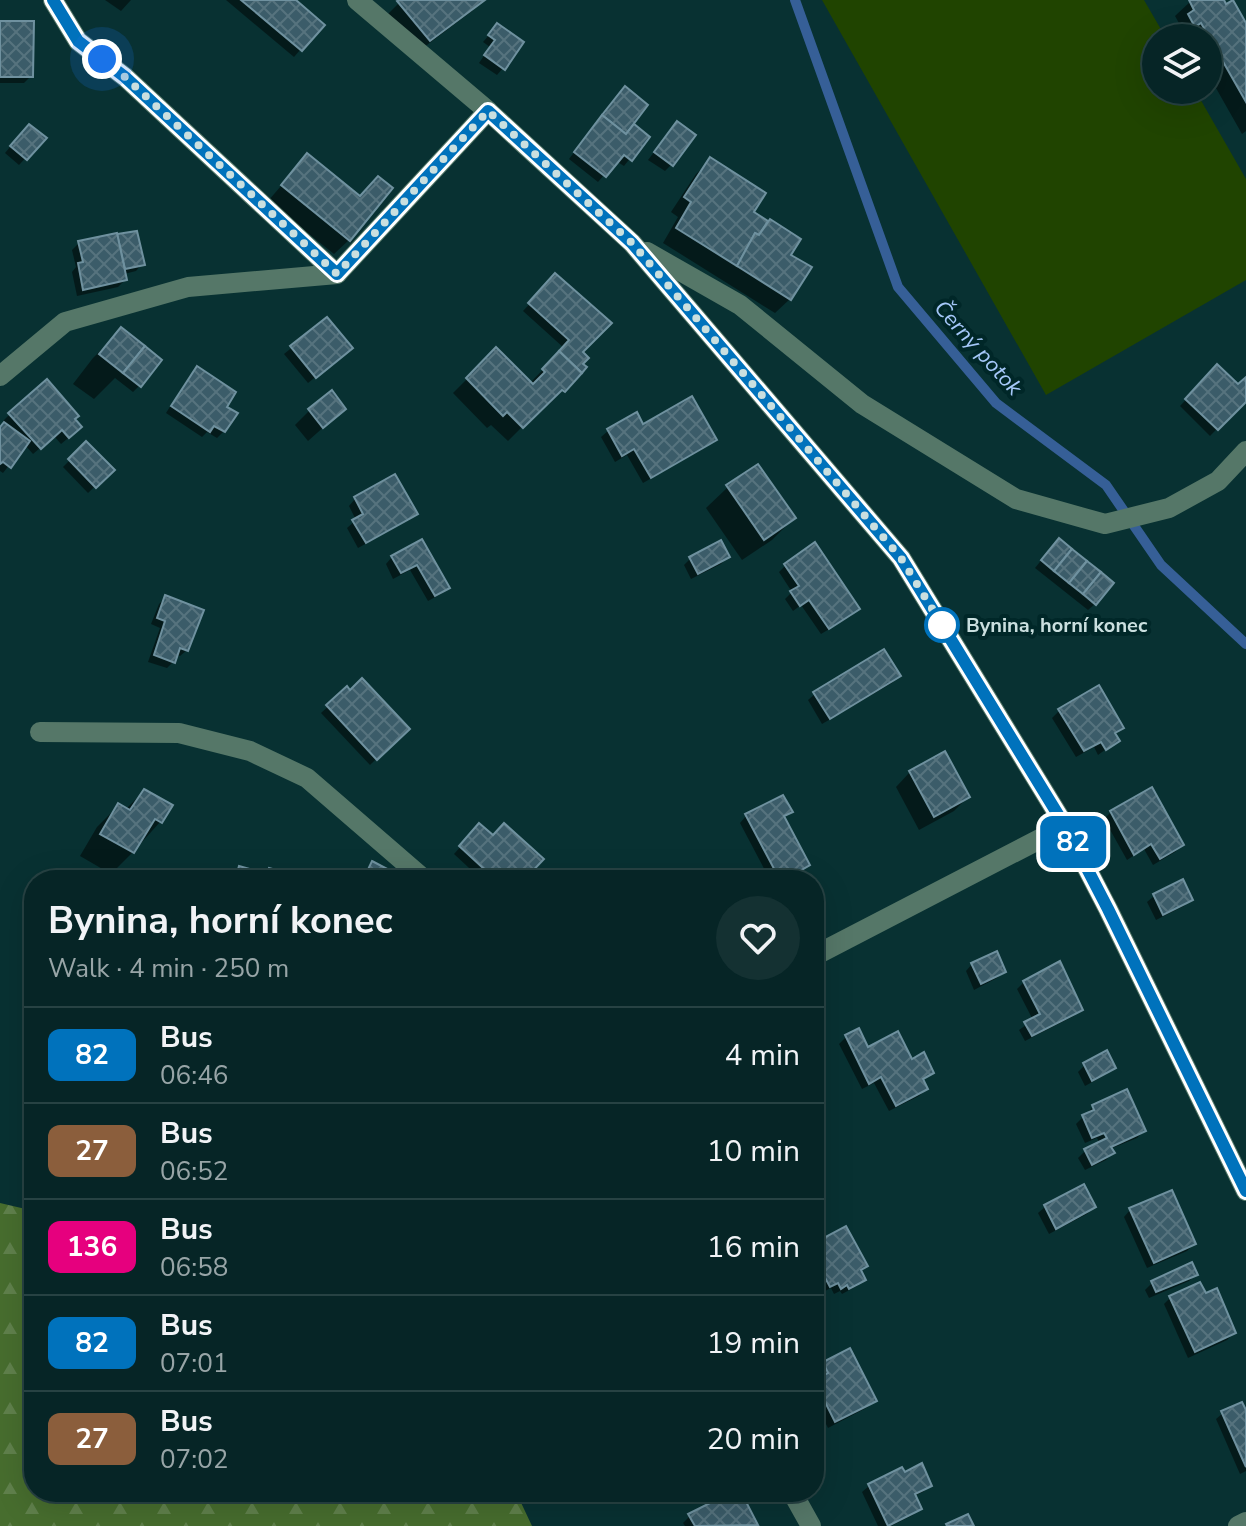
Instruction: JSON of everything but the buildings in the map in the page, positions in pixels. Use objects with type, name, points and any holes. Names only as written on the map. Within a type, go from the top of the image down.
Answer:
[{"type":"street","points":[[53,0],[78,41],[125,77],[337,274]]},
{"type":"street","points":[[357,0],[488,111],[632,243],[901,558],[1065,826],[1246,1191]]},
{"type":"street","points":[[0,376],[65,322],[188,287],[337,274],[488,111]]},
{"type":"street","points":[[632,243],[740,305],[862,404],[1016,499],[1105,524],[1169,508],[1218,481],[1246,451]]},
{"type":"street","points":[[40,732],[179,733],[250,751],[307,778],[413,870]]},
{"type":"street","points":[[824,951],[1065,826]]},
{"type":"street","points":[[798,1502],[811,1526]]},
{"type":"street","points":[[1238,1526],[1246,1522]]},
{"type":"green space","points":[[822,0],[1144,0],[1158,24],[1142,24],[1142,104],[1203,104],[1246,179],[1246,280],[1046,395]]},
{"type":"green space","points":[[0,1203],[24,1209],[24,1502],[521,1502],[532,1526],[0,1526]]},
{"type":"waterway","name":"Černý potok","points":[[795,0],[898,287],[996,403],[1106,485],[1161,565],[1246,644]]},
{"type":"bus line","name":"82","points":[[53,0],[78,41],[125,77],[337,274],[488,111],[632,243],[901,558],[1065,826],[1246,1191]]},
{"type":"place","name":"Bynina, horní konec","points":[[942,625]]},
{"type":"route","points":[[102,59],[337,274],[488,111],[632,243],[901,558],[950,638],[942,625]]}]
